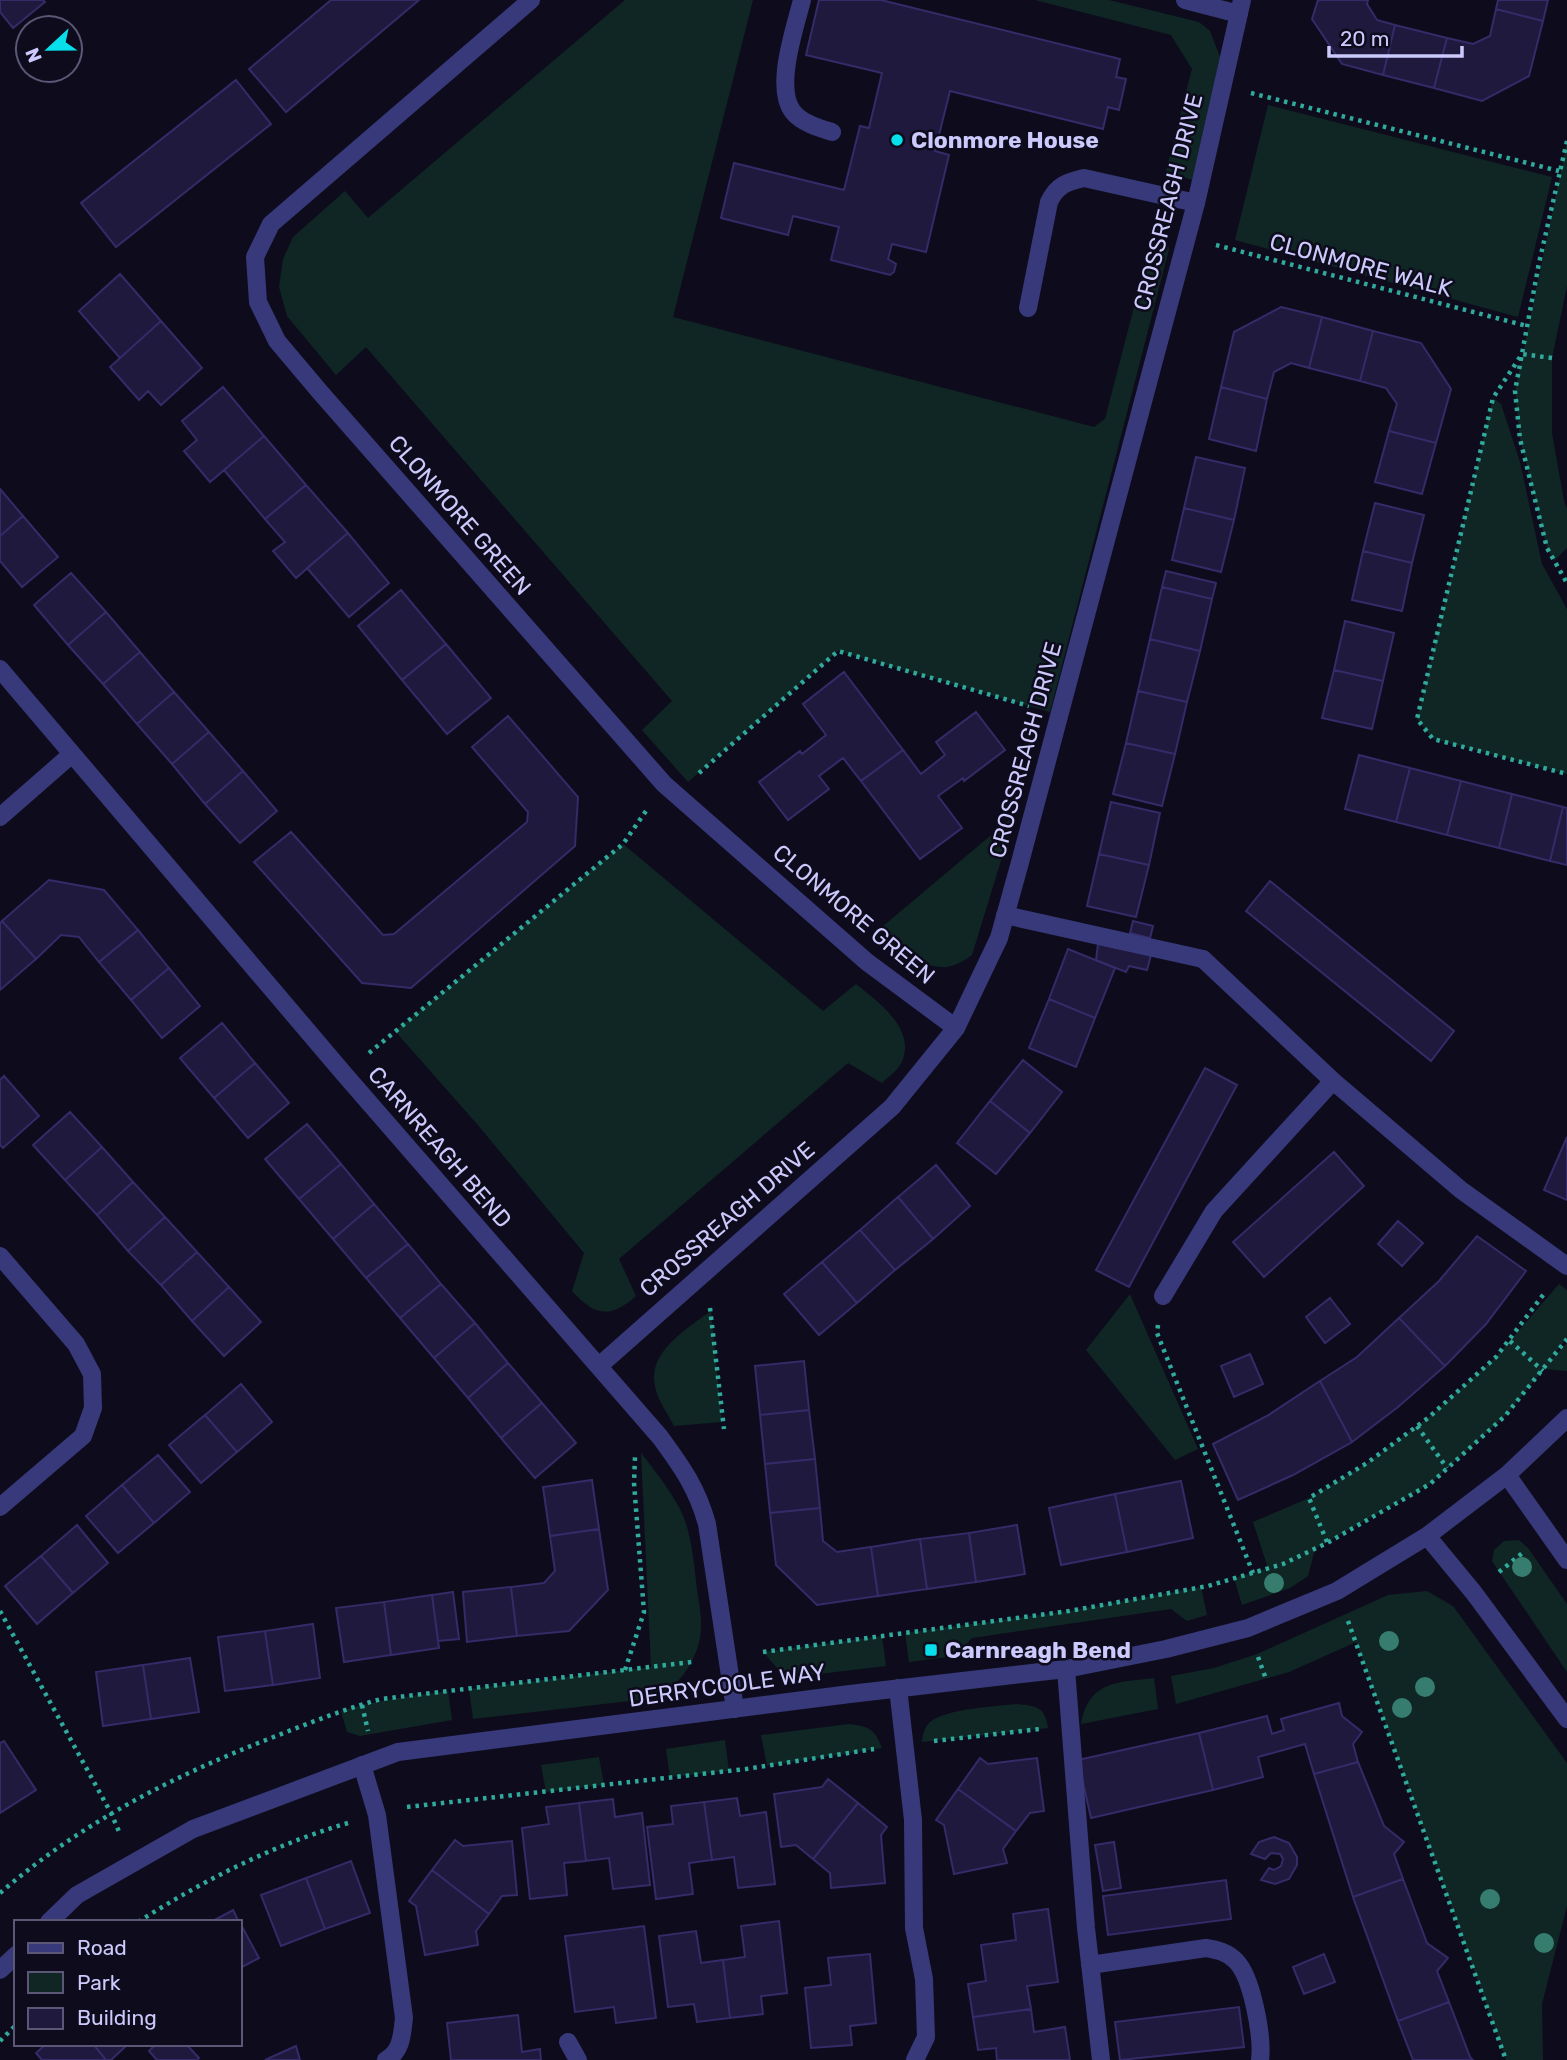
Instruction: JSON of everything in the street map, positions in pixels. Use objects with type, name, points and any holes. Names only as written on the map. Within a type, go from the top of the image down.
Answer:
[{"type":"street","name":"CLONMORE GREEN","points":[[531,0],[271,224],[256,257],[258,302],[277,341],[320,392],[670,790],[867,962],[956,1028]]},
{"type":"street","points":[[802,0],[785,77],[788,103],[795,115],[832,132]]},
{"type":"street","points":[[1185,0],[1241,7]]},
{"type":"street","name":"CROSSREAGH DRIVE","points":[[599,1366],[892,1107],[956,1028],[999,938],[1196,203],[1241,7]]},
{"type":"street","points":[[1028,308],[1049,202],[1055,190],[1067,182],[1084,178],[1196,203]]},
{"type":"street","name":"CARNREAGH BEND","points":[[0,669],[345,1075],[676,1458],[699,1496],[707,1524],[735,1709]]},
{"type":"street","points":[[0,817],[72,754]]},
{"type":"street","points":[[1005,915],[1202,958],[1333,1081],[1461,1190],[1566,1266]]},
{"type":"street","points":[[1163,1296],[1214,1211],[1333,1081]]},
{"type":"street","points":[[0,1256],[76,1344],[92,1374],[93,1408],[83,1436],[0,1507]]},
{"type":"street","name":"DERRYCOOLE WAY","points":[[51,1920],[77,1895],[193,1829],[398,1752],[1066,1669],[1230,1633],[1337,1591],[1427,1536],[1507,1475],[1567,1418]]},
{"type":"street","points":[[1507,1475],[1567,1560]]},
{"type":"street","points":[[1427,1536],[1487,1610],[1567,1720]]},
{"type":"street","points":[[1066,1669],[1090,1965],[1101,2060]]},
{"type":"street","points":[[898,1688],[913,1820],[914,1928],[924,1979],[926,2038],[915,2060]]},
{"type":"street","points":[[362,1765],[377,1815],[404,2018],[401,2043],[392,2057],[386,2060]]},
{"type":"street","points":[[1090,1965],[1206,1948],[1225,1952],[1238,1962],[1247,1980],[1262,2045],[1260,2060]]},
{"type":"street","points":[[0,1970],[14,1957]]},
{"type":"street","points":[[568,2042],[578,2060]]},
{"type":"path","points":[[1223,86],[1559,171]]},
{"type":"path","points":[[1567,141],[1515,391],[1520,439],[1547,548],[1567,583]]},
{"type":"path","name":"CLONMORE WALK","points":[[1186,238],[1527,326]]},
{"type":"path","points":[[1522,354],[1552,358]]},
{"type":"path","points":[[1522,354],[1493,398],[1417,719],[1433,739],[1567,774]]},
{"type":"path","points":[[345,1075],[623,844],[670,790],[688,782],[838,651],[1059,715]]},
{"type":"path","points":[[1327,1542],[1309,1498],[1367,1463],[1417,1426],[1496,1357],[1566,1266]]},
{"type":"path","points":[[706,1269],[723,1429]]},
{"type":"path","points":[[1163,1296],[1157,1333],[1253,1573]]},
{"type":"path","points":[[762,1652],[1069,1611],[1201,1587],[1283,1564],[1430,1484],[1505,1416],[1567,1339]]},
{"type":"path","points":[[1510,1341],[1543,1371]]},
{"type":"path","points":[[625,1670],[644,1612],[634,1483],[641,1415]]},
{"type":"path","points":[[1417,1426],[1447,1468]]},
{"type":"path","points":[[1498,1573],[1528,1548]]},
{"type":"path","points":[[1337,1591],[1506,2060]]},
{"type":"path","points":[[0,1611],[111,1813],[132,1864]]},
{"type":"path","points":[[362,1704],[369,1736]]},
{"type":"path","points":[[141,1920],[199,1884],[258,1856],[328,1829],[407,1807],[746,1769],[903,1744],[1069,1726]]},
{"type":"path","points":[[0,2041],[14,2027]]},
{"type":"green space","points":[[625,0],[753,0],[673,317],[1094,427],[1105,419],[1155,226],[1163,229],[1169,249],[1050,712],[838,651],[688,782],[642,730],[672,701],[366,347],[336,375],[287,316],[279,287],[283,259],[293,237],[345,191],[368,218]]},
{"type":"green space","points":[[1035,0],[1109,0],[1199,22],[1210,31],[1220,57],[1192,180],[1166,171],[1192,69],[1171,35]]},
{"type":"green space","points":[[1268,105],[1552,177],[1518,317],[1235,240]]},
{"type":"green space","points":[[1567,141],[1567,286],[1552,358],[1552,433],[1567,509],[1567,548],[1554,561],[1547,548],[1520,439],[1515,391]]},
{"type":"green space","points":[[1493,398],[1501,404],[1520,462],[1542,564],[1567,609],[1567,774],[1433,739],[1417,719]]},
{"type":"green space","points":[[1015,815],[972,955],[946,967],[934,966],[913,955],[882,927]]},
{"type":"green space","points":[[623,844],[823,1011],[856,984],[892,1016],[903,1036],[905,1047],[899,1066],[882,1083],[848,1063],[619,1259],[636,1296],[618,1308],[603,1311],[588,1306],[572,1291],[584,1253],[477,1124],[395,1031]]},
{"type":"green space","points":[[1559,1284],[1567,1290],[1567,1337],[1550,1361],[1567,1343],[1567,1371],[1544,1369],[1505,1416],[1430,1484],[1315,1549],[1308,1576],[1290,1588],[1242,1605],[1234,1578],[1268,1568],[1253,1522],[1309,1498],[1367,1463],[1428,1418],[1496,1357]]},
{"type":"green space","points":[[1130,1294],[1198,1449],[1175,1460],[1086,1350]]},
{"type":"green space","points":[[711,1311],[722,1422],[674,1426],[656,1391],[654,1374],[657,1362],[671,1342]]},
{"type":"green space","points":[[641,1453],[677,1503],[689,1536],[701,1622],[700,1639],[688,1669],[673,1686],[656,1698],[473,1719],[469,1689],[651,1667]]},
{"type":"green space","points":[[1519,1540],[1528,1548],[1567,1604],[1567,1672],[1492,1561],[1494,1550],[1504,1541]]},
{"type":"green space","points":[[1201,1587],[1207,1615],[1187,1621],[1171,1609],[972,1638],[955,1656],[909,1662],[905,1633],[1069,1611]]},
{"type":"green space","points":[[1427,1591],[1453,1606],[1567,1763],[1567,1906],[1542,2004],[1543,2060],[1506,2060],[1356,1642],[1289,1672],[1176,1704],[1171,1676],[1214,1668],[1257,1654],[1388,1595]]},
{"type":"green space","points":[[882,1636],[886,1666],[802,1676],[778,1669],[763,1652]]},
{"type":"green space","points":[[1154,1678],[1158,1709],[1081,1724],[1085,1710],[1098,1691],[1117,1683]]},
{"type":"green space","points":[[448,1691],[452,1720],[360,1736],[347,1732],[341,1711],[381,1701]]},
{"type":"green space","points":[[1016,1704],[1042,1711],[1048,1728],[922,1742],[926,1727],[938,1717],[959,1711]]},
{"type":"green space","points":[[849,1724],[870,1730],[882,1748],[767,1766],[761,1735]]},
{"type":"green space","points":[[725,1740],[729,1771],[670,1777],[666,1749]]},
{"type":"green space","points":[[599,1757],[604,1785],[546,1792],[541,1765]]},
{"type":"building","points":[[0,0],[45,2],[30,14],[14,14],[13,28],[0,12]]},
{"type":"building","points":[[331,0],[419,0],[286,112],[249,69]]},
{"type":"building","name":"Clonmore House","points":[[819,0],[881,0],[1120,59],[1116,77],[1126,79],[1119,110],[1108,107],[1103,129],[950,91],[935,151],[949,155],[926,252],[892,244],[888,259],[896,264],[890,275],[831,260],[839,227],[793,216],[788,235],[721,218],[734,163],[844,190],[860,126],[869,128],[882,73],[806,55]]},
{"type":"building","points":[[1318,0],[1368,0],[1367,4],[1377,20],[1395,25],[1383,75],[1342,64],[1312,19]]},
{"type":"building","points":[[1498,0],[1548,0],[1543,21],[1496,9]]},
{"type":"building","points":[[1496,9],[1543,21],[1529,76],[1482,101],[1434,88],[1447,38],[1473,44],[1490,36]]},
{"type":"building","points":[[1395,25],[1447,38],[1434,88],[1383,75]]},
{"type":"building","points":[[236,80],[271,124],[116,247],[81,203]]},
{"type":"building","points":[[120,274],[161,321],[120,358],[79,311]]},
{"type":"building","points":[[1281,307],[1322,317],[1309,368],[1291,363],[1274,372],[1267,399],[1221,387],[1234,332]]},
{"type":"building","points":[[1322,317],[1373,331],[1360,381],[1309,368]]},
{"type":"building","points":[[161,321],[202,368],[161,405],[148,391],[139,400],[110,367]]},
{"type":"building","points":[[1373,331],[1421,343],[1451,389],[1436,443],[1389,431],[1397,404],[1386,388],[1360,381]]},
{"type":"building","points":[[223,387],[264,436],[210,482],[184,451],[197,440],[182,421]]},
{"type":"building","points":[[1221,387],[1267,399],[1256,451],[1209,439]]},
{"type":"building","points":[[1389,431],[1436,443],[1422,494],[1375,482]]},
{"type":"building","points":[[264,436],[306,485],[265,519],[224,470]]},
{"type":"building","points":[[1196,457],[1245,468],[1234,520],[1184,508]]},
{"type":"building","points":[[306,485],[348,533],[296,578],[273,551],[285,542],[265,519]]},
{"type":"building","points":[[0,489],[23,516],[0,536]]},
{"type":"building","points":[[1375,503],[1424,515],[1412,563],[1363,551]]},
{"type":"building","points":[[1184,508],[1234,520],[1221,572],[1172,560]]},
{"type":"building","points":[[23,516],[58,557],[22,587],[0,561],[0,536]]},
{"type":"building","points":[[348,533],[389,583],[349,617],[307,568]]},
{"type":"building","points":[[1363,551],[1412,563],[1402,611],[1352,600]]},
{"type":"building","points":[[1166,571],[1216,583],[1212,599],[1162,587]]},
{"type":"building","points":[[71,573],[106,612],[68,645],[34,605]]},
{"type":"building","points":[[1162,587],[1212,599],[1200,651],[1150,639]]},
{"type":"building","points":[[401,590],[446,644],[402,680],[358,626]]},
{"type":"building","points":[[106,612],[140,652],[103,684],[68,645]]},
{"type":"building","points":[[1345,621],[1394,633],[1383,681],[1334,670]]},
{"type":"building","points":[[1150,639],[1200,651],[1187,702],[1138,691]]},
{"type":"building","points":[[446,644],[491,698],[447,734],[402,680]]},
{"type":"building","points":[[140,652],[174,692],[137,724],[103,684]]},
{"type":"building","points":[[1334,670],[1383,681],[1372,729],[1322,718]]},
{"type":"building","points":[[844,672],[903,750],[861,781],[843,758],[819,776],[829,789],[788,820],[759,782],[826,735],[803,704]]},
{"type":"building","points":[[1138,691],[1187,702],[1175,754],[1126,743]]},
{"type":"building","points":[[174,692],[209,732],[172,764],[137,724]]},
{"type":"building","points":[[976,712],[1005,750],[964,781],[963,778],[938,796],[962,828],[920,859],[861,781],[903,750],[921,774],[945,755],[936,742]]},
{"type":"building","points":[[508,716],[578,797],[575,846],[411,988],[362,983],[254,862],[291,832],[383,935],[394,934],[527,822],[528,812],[472,747]]},
{"type":"building","points":[[209,732],[243,771],[205,804],[172,764]]},
{"type":"building","points":[[1126,743],[1175,754],[1162,806],[1113,794]]},
{"type":"building","points":[[1359,755],[1410,768],[1396,822],[1345,809]]},
{"type":"building","points":[[1410,768],[1461,781],[1447,835],[1396,822]]},
{"type":"building","points":[[243,771],[277,811],[240,843],[205,804]]},
{"type":"building","points":[[1461,781],[1512,794],[1499,848],[1447,835]]},
{"type":"building","points":[[1512,794],[1563,807],[1550,861],[1499,848]]},
{"type":"building","points":[[1111,802],[1160,813],[1149,865],[1099,854]]},
{"type":"building","points":[[1563,807],[1567,808],[1567,865],[1550,861]]},
{"type":"building","points":[[1099,854],[1149,865],[1136,917],[1087,906]]},
{"type":"building","points":[[49,880],[104,890],[138,930],[99,962],[79,937],[61,935],[36,959],[2,921]]},
{"type":"building","points":[[1270,881],[1454,1031],[1431,1061],[1246,911]]},
{"type":"building","points":[[2,921],[36,959],[0,990],[0,924]]},
{"type":"building","points":[[1133,921],[1153,926],[1150,938],[1130,933]]},
{"type":"building","points":[[138,930],[169,968],[131,1000],[99,962]]},
{"type":"building","points":[[1098,944],[1151,955],[1147,970],[1129,966],[1126,972],[1096,960]]},
{"type":"building","points":[[1068,949],[1115,968],[1095,1018],[1049,999]]},
{"type":"building","points":[[169,968],[200,1006],[162,1038],[131,1000]]},
{"type":"building","points":[[1049,999],[1095,1018],[1076,1067],[1029,1048]]},
{"type":"building","points":[[222,1023],[255,1063],[214,1098],[180,1058]]},
{"type":"building","points":[[1023,1060],[1062,1092],[1030,1133],[990,1101]]},
{"type":"building","points":[[255,1063],[289,1103],[248,1138],[214,1098]]},
{"type":"building","points":[[1205,1068],[1237,1085],[1129,1287],[1096,1270]]},
{"type":"building","points":[[4,1076],[39,1116],[3,1148],[0,1145],[0,1080]]},
{"type":"building","points":[[990,1101],[1030,1133],[996,1174],[957,1143]]},
{"type":"building","points":[[70,1112],[102,1147],[65,1180],[33,1145]]},
{"type":"building","points":[[307,1124],[341,1164],[299,1199],[265,1159]]},
{"type":"building","points":[[1567,1137],[1567,1200],[1544,1190]]},
{"type":"building","points":[[102,1147],[133,1182],[97,1215],[65,1180]]},
{"type":"building","points":[[1334,1152],[1364,1186],[1264,1277],[1233,1242]]},
{"type":"building","points":[[341,1164],[374,1204],[333,1239],[299,1199]]},
{"type":"building","points":[[936,1165],[970,1206],[933,1239],[898,1197]]},
{"type":"building","points":[[133,1182],[165,1217],[128,1251],[97,1215]]},
{"type":"building","points":[[898,1197],[933,1239],[895,1270],[860,1230]]},
{"type":"building","points":[[374,1204],[408,1244],[366,1278],[333,1239]]},
{"type":"building","points":[[165,1217],[197,1252],[161,1285],[128,1251]]},
{"type":"building","points":[[1398,1221],[1423,1243],[1402,1266],[1378,1244]]},
{"type":"building","points":[[860,1230],[895,1270],[857,1303],[822,1262]]},
{"type":"building","points":[[1477,1236],[1526,1271],[1486,1324],[1445,1366],[1399,1318],[1439,1281]]},
{"type":"building","points":[[408,1244],[441,1284],[400,1318],[366,1278]]},
{"type":"building","points":[[197,1252],[229,1287],[192,1321],[161,1285]]},
{"type":"building","points":[[822,1262],[857,1303],[819,1335],[784,1294]]},
{"type":"building","points":[[441,1284],[475,1323],[434,1358],[400,1318]]},
{"type":"building","points":[[229,1287],[261,1322],[224,1356],[192,1321]]},
{"type":"building","points":[[1330,1298],[1350,1324],[1325,1343],[1306,1317]]},
{"type":"building","points":[[1399,1318],[1445,1366],[1352,1442],[1320,1381],[1357,1357]]},
{"type":"building","points":[[475,1323],[508,1363],[468,1398],[434,1358]]},
{"type":"building","points":[[1250,1354],[1263,1384],[1234,1397],[1221,1366]]},
{"type":"building","points":[[804,1361],[809,1410],[760,1415],[755,1366]]},
{"type":"building","points":[[508,1363],[542,1403],[501,1438],[468,1398]]},
{"type":"building","points":[[1320,1381],[1352,1442],[1293,1475],[1238,1500],[1213,1444],[1267,1416]]},
{"type":"building","points":[[241,1384],[272,1422],[237,1452],[205,1415]]},
{"type":"building","points":[[542,1403],[576,1443],[535,1478],[501,1438]]},
{"type":"building","points":[[809,1410],[815,1459],[765,1464],[760,1415]]},
{"type":"building","points":[[205,1415],[237,1452],[201,1483],[169,1445]]},
{"type":"building","points":[[158,1455],[190,1492],[154,1523],[122,1485]]},
{"type":"building","points":[[815,1459],[820,1508],[770,1513],[765,1464]]},
{"type":"building","points":[[592,1480],[599,1529],[550,1536],[543,1487]]},
{"type":"building","points":[[1181,1481],[1193,1538],[1127,1552],[1115,1494]]},
{"type":"building","points":[[122,1485],[154,1523],[118,1553],[86,1516]]},
{"type":"building","points":[[1115,1494],[1127,1552],[1061,1565],[1049,1508]]},
{"type":"building","points":[[820,1508],[823,1541],[837,1552],[871,1547],[878,1596],[817,1605],[776,1565],[770,1513]]},
{"type":"building","points":[[77,1525],[108,1563],[73,1593],[41,1556]]},
{"type":"building","points":[[1017,1525],[1025,1574],[976,1582],[969,1533]]},
{"type":"building","points":[[599,1529],[608,1590],[569,1631],[517,1636],[511,1587],[544,1583],[555,1571],[550,1536]]},
{"type":"building","points":[[969,1533],[976,1582],[927,1589],[920,1539]]},
{"type":"building","points":[[920,1539],[927,1589],[878,1596],[871,1547]]},
{"type":"building","points":[[41,1556],[73,1593],[37,1624],[5,1586]]},
{"type":"building","points":[[511,1587],[517,1636],[467,1642],[463,1592]]},
{"type":"building","points":[[453,1592],[459,1639],[438,1641],[432,1595]]},
{"type":"building","points":[[432,1595],[439,1648],[391,1655],[384,1602]]},
{"type":"building","points":[[384,1602],[391,1655],[344,1662],[336,1608]]},
{"type":"building","points":[[313,1624],[320,1678],[273,1685],[265,1631]]},
{"type":"building","points":[[265,1631],[273,1685],[225,1691],[218,1637]]},
{"type":"building","points":[[190,1658],[199,1712],[151,1719],[143,1665]]},
{"type":"building","points":[[143,1665],[151,1719],[103,1726],[96,1672]]},
{"type":"building","points":[[1339,1703],[1342,1716],[1362,1732],[1353,1744],[1358,1762],[1314,1774],[1305,1744],[1258,1757],[1263,1777],[1213,1790],[1199,1733],[1267,1716],[1272,1734],[1284,1730],[1281,1719]]},
{"type":"building","points":[[1199,1733],[1213,1790],[1091,1818],[1078,1760]]},
{"type":"building","points":[[4,1741],[36,1790],[0,1813],[0,1743]]},
{"type":"building","points":[[980,1758],[988,1764],[1037,1758],[1044,1811],[1030,1813],[1016,1831],[958,1789]]},
{"type":"building","points":[[1358,1762],[1384,1826],[1404,1842],[1394,1854],[1403,1879],[1353,1897],[1314,1774]]},
{"type":"building","points":[[828,1779],[858,1803],[813,1859],[796,1845],[781,1847],[774,1794],[822,1787]]},
{"type":"building","points":[[958,1789],[1016,1831],[1003,1849],[1007,1863],[954,1874],[944,1825],[936,1820]]},
{"type":"building","points":[[737,1798],[740,1816],[766,1812],[775,1884],[738,1888],[734,1857],[712,1860],[704,1802]]},
{"type":"building","points":[[613,1799],[615,1817],[642,1813],[650,1885],[613,1889],[609,1858],[586,1861],[579,1803]]},
{"type":"building","points":[[704,1802],[712,1860],[689,1863],[693,1894],[656,1899],[647,1827],[673,1824],[671,1806]]},
{"type":"building","points":[[579,1803],[586,1861],[564,1863],[567,1895],[530,1899],[522,1828],[549,1824],[546,1807]]},
{"type":"building","points":[[858,1803],[887,1827],[881,1835],[885,1883],[831,1888],[830,1873],[813,1859]]},
{"type":"building","points":[[1274,1837],[1289,1843],[1297,1857],[1297,1865],[1289,1879],[1275,1884],[1261,1880],[1269,1868],[1274,1870],[1281,1866],[1283,1859],[1280,1854],[1271,1853],[1265,1859],[1251,1854],[1259,1842]]},
{"type":"building","points":[[455,1840],[463,1846],[512,1841],[517,1895],[502,1896],[489,1914],[432,1870]]},
{"type":"building","points":[[1114,1842],[1121,1888],[1103,1891],[1095,1845]]},
{"type":"building","points":[[351,1861],[370,1913],[325,1929],[306,1878]]},
{"type":"building","points":[[432,1870],[489,1914],[476,1931],[478,1945],[425,1955],[416,1906],[409,1901]]},
{"type":"building","points":[[306,1878],[325,1929],[281,1946],[261,1895]]},
{"type":"building","points":[[1403,1879],[1427,1943],[1448,1958],[1437,1971],[1449,2002],[1398,2021],[1353,1897]]},
{"type":"building","points":[[1226,1880],[1231,1919],[1108,1935],[1103,1896]]},
{"type":"building","points":[[1048,1909],[1058,1982],[1027,1986],[1031,2009],[973,2017],[968,1984],[986,1981],[981,1945],[1016,1940],[1013,1914]]},
{"type":"building","points":[[233,1910],[238,1920],[215,1920]]},
{"type":"building","points":[[779,1921],[787,1993],[761,1996],[763,2014],[730,2018],[723,1960],[745,1957],[741,1926]]},
{"type":"building","points":[[644,1926],[656,2018],[616,2023],[614,2007],[575,2012],[565,1936]]},
{"type":"building","points":[[242,1927],[259,1958],[242,1967]]},
{"type":"building","points":[[696,1931],[701,1963],[723,1960],[730,2018],[697,2022],[694,2004],[668,2007],[659,1936]]},
{"type":"building","points":[[870,1954],[876,2023],[850,2026],[852,2045],[811,2048],[805,1988],[831,1985],[828,1958]]},
{"type":"building","points":[[1324,1954],[1335,1982],[1304,1994],[1293,1967]]},
{"type":"building","points":[[1449,2002],[1473,2060],[1413,2060],[1398,2021]]},
{"type":"building","points":[[1239,2007],[1244,2047],[1120,2060],[1115,2022]]},
{"type":"building","points":[[1031,2009],[1034,2032],[1065,2027],[1070,2060],[997,2060],[996,2048],[978,2050],[973,2017]]},
{"type":"building","points":[[518,2015],[522,2052],[540,2049],[541,2060],[451,2060],[447,2023]]},
{"type":"building","points":[[44,2046],[95,2046],[106,2060],[42,2060],[36,2053]]},
{"type":"building","points":[[95,2046],[126,2046],[111,2060],[106,2060]]},
{"type":"building","points":[[154,2046],[188,2046],[199,2058],[157,2060],[149,2051]]},
{"type":"building","points":[[296,2046],[300,2060],[265,2060]]},
{"type":"place","name":"Clonmore House","points":[[897,140]]},
{"type":"place","name":"Carnreagh Bend","points":[[931,1650]]}]
